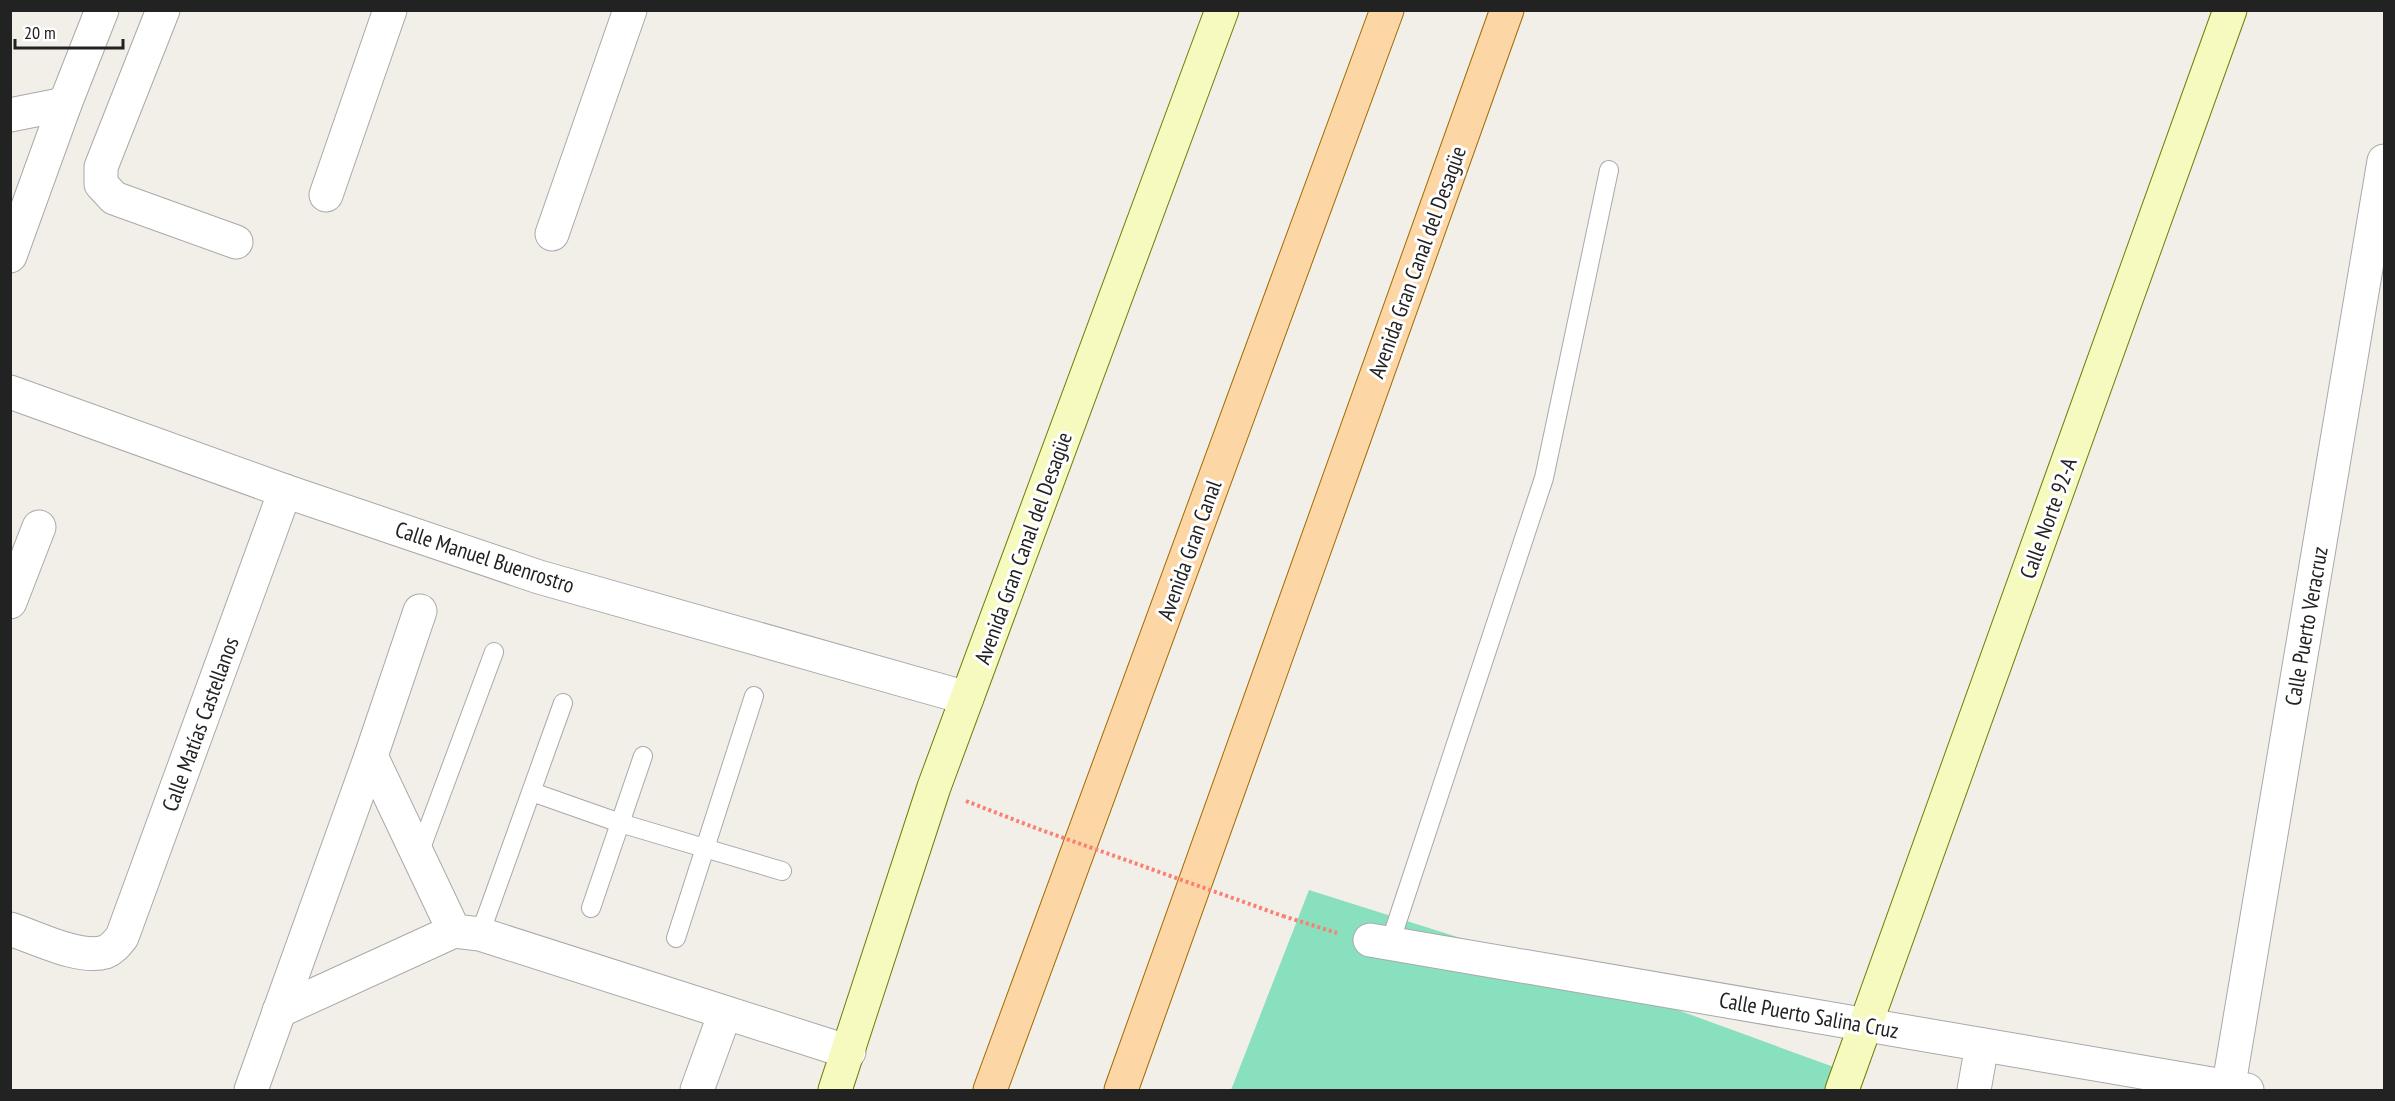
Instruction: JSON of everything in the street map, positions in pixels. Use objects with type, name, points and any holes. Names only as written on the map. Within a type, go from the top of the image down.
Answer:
[{"type":"main road","name":"Avenida Gran Canal","points":[[990,1090],[1387,10]]},
{"type":"main road","name":"Avenida Gran Canal del Desagüe","points":[[1121,1090],[1507,10]]},
{"type":"street","points":[[10,256],[102,10]]},
{"type":"street","points":[[163,10],[101,167],[101,184],[114,198],[236,242]]},
{"type":"street","points":[[326,195],[390,10]]},
{"type":"street","points":[[552,234],[630,10]]},
{"type":"street","name":"Avenida Gran Canal del Desagüe","points":[[835,1090],[934,787],[1222,10]]},
{"type":"street","name":"Calle Norte 92-A","points":[[1842,1090],[2230,10]]},
{"type":"street","points":[[10,115],[65,104]]},
{"type":"street","name":"Calle Puerto Veracruz","points":[[2235,1089],[2385,160]]},
{"type":"street","name":"Calle Manuel Buenrostro","points":[[10,392],[285,491],[538,577],[967,698]]},
{"type":"street","name":"Calle Matías Castellanos","points":[[10,929],[79,953],[92,954],[105,952],[122,937],[285,491]]},
{"type":"street","points":[[10,602],[39,527]]},
{"type":"street","points":[[251,1090],[371,756],[420,611]]},
{"type":"street","points":[[371,756],[418,858],[467,933],[849,1052]]},
{"type":"street","points":[[279,1011],[467,933]]},
{"type":"street","name":"Calle Puerto Salina Cruz","points":[[1380,941],[2235,1089]]},
{"type":"street","points":[[697,1090],[726,1013]]},
{"type":"street","points":[[1974,1090],[1982,1045]]},
{"type":"lane","points":[[1380,941],[1544,478],[1609,170]]},
{"type":"lane","points":[[418,858],[494,651]]},
{"type":"lane","points":[[676,938],[754,696]]},
{"type":"lane","points":[[467,933],[532,792],[563,703]]},
{"type":"lane","points":[[591,908],[643,756]]},
{"type":"lane","points":[[532,792],[620,823],[782,871]]},
{"type":"path","points":[[976,805],[1320,929]]},
{"type":"green space","points":[[1309,890],[1612,986],[1842,1070],[1834,1090],[1231,1090]]}]
